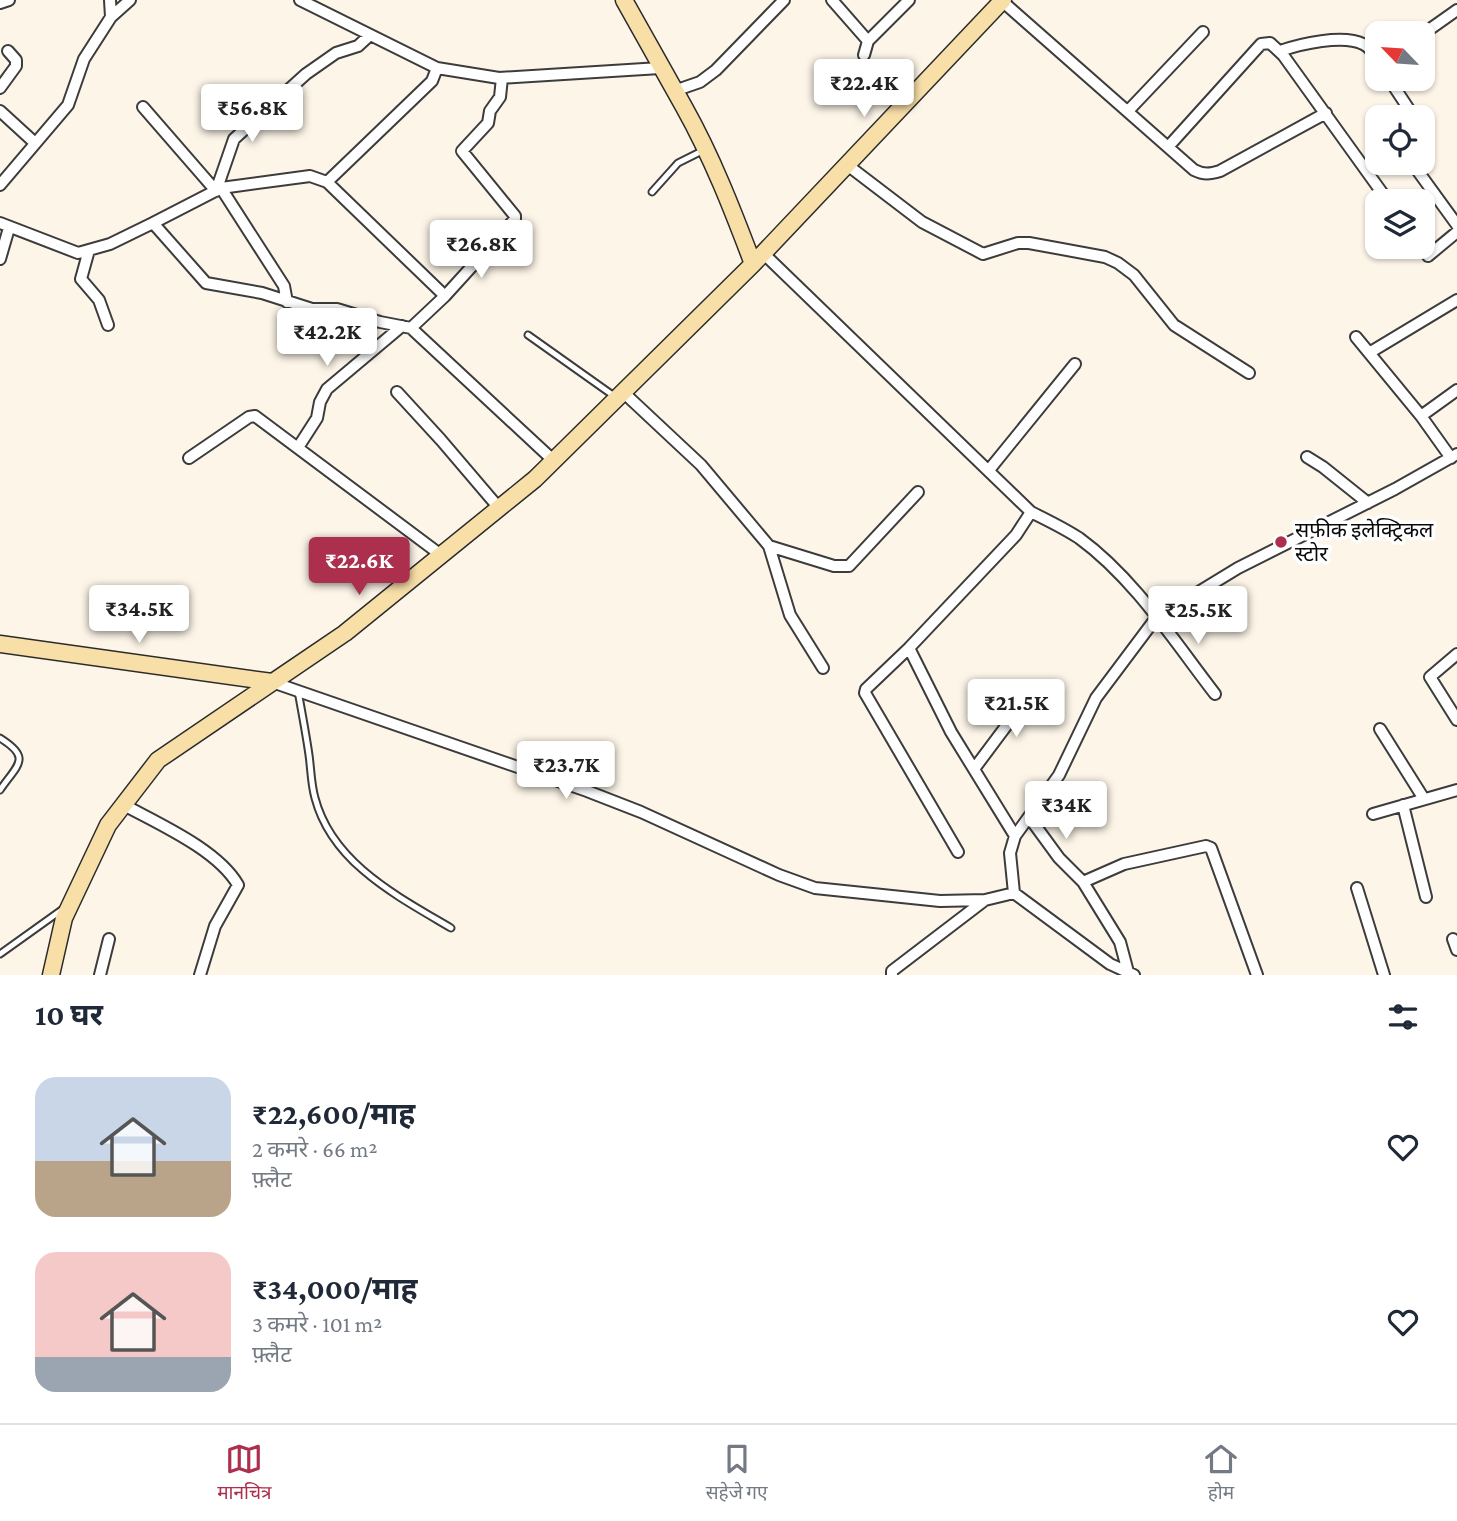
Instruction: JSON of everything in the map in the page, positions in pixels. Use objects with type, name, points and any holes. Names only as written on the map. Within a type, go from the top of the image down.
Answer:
[{"type":"main road","points":[[624,0],[705,149],[758,258]]},
{"type":"main road","points":[[51,975],[64,918],[108,825],[158,760],[345,633],[554,461],[758,258],[1003,0]]},
{"type":"main road","points":[[0,644],[272,682]]},
{"type":"street","points":[[0,3],[9,0]]},
{"type":"street","points":[[110,0],[111,17]]},
{"type":"street","points":[[0,185],[68,105],[84,59],[111,17],[130,0]]},
{"type":"street","points":[[300,0],[437,68],[502,78],[660,68]]},
{"type":"street","points":[[674,91],[700,82],[716,70],[740,48],[783,0]]},
{"type":"street","points":[[832,0],[868,41]]},
{"type":"street","points":[[864,55],[868,41],[909,0]]},
{"type":"street","points":[[1003,0],[1194,170],[1210,174],[1220,171],[1326,113]]},
{"type":"street","points":[[1435,26],[1457,10]]},
{"type":"street","points":[[1128,111],[1203,32]]},
{"type":"street","points":[[219,190],[234,139],[306,74],[336,53],[358,46],[370,35]]},
{"type":"street","points":[[1280,51],[1310,42],[1359,42],[1365,46]]},
{"type":"street","points":[[1168,147],[1261,44],[1270,43],[1280,51],[1380,189]]},
{"type":"street","points":[[0,88],[16,66],[16,60],[8,51]]},
{"type":"street","points":[[327,182],[432,81],[437,68]]},
{"type":"street","points":[[299,446],[317,418],[320,402],[327,389],[445,296],[515,219],[516,216],[462,152],[488,123],[490,111],[500,97],[502,78]]},
{"type":"street","points":[[143,107],[219,190],[284,286],[287,302]]},
{"type":"street","points":[[0,111],[35,143]]},
{"type":"street","points":[[846,164],[922,222],[983,254],[1018,243],[1029,243],[1105,257],[1118,263],[1141,282],[1174,325],[1249,373]]},
{"type":"street","points":[[1421,175],[1457,225]]},
{"type":"street","points":[[0,259],[5,226],[78,253],[110,244],[219,190],[310,176],[327,182],[445,296]]},
{"type":"street","points":[[153,223],[206,283],[262,293],[312,309],[337,309],[406,327],[554,461]]},
{"type":"street","points":[[1435,250],[1457,232]]},
{"type":"street","points":[[89,250],[81,279],[99,300],[108,325]]},
{"type":"street","points":[[758,258],[989,470],[1031,512],[1081,540],[1114,569],[1215,694]]},
{"type":"street","points":[[1369,354],[1457,300]]},
{"type":"street","points":[[1131,974],[1110,964],[1014,893],[1010,853],[1015,836],[1059,775],[1096,698],[1156,618],[1238,568],[1455,457],[1356,337]]},
{"type":"street","points":[[989,470],[1075,364]]},
{"type":"street","points":[[1421,416],[1457,390]]},
{"type":"street","points":[[397,392],[499,508]]},
{"type":"street","points":[[620,395],[701,465],[769,546],[790,615],[822,668]]},
{"type":"street","points":[[189,458],[252,415],[299,446],[441,555]]},
{"type":"street","points":[[1307,457],[1368,503]]},
{"type":"street","points":[[769,546],[834,566],[849,566],[918,492]]},
{"type":"street","points":[[958,852],[866,696],[866,689],[909,648],[1016,535],[1031,512]]},
{"type":"street","points":[[909,648],[951,732],[1015,836]]},
{"type":"street","points":[[1416,681],[1430,677],[1457,654]]},
{"type":"street","points":[[1430,677],[1457,720]]},
{"type":"street","points":[[272,682],[587,791],[642,812],[779,875],[815,888],[940,901],[985,900],[1014,893]]},
{"type":"street","points":[[974,769],[1033,690]]},
{"type":"street","points":[[1380,729],[1424,799]]},
{"type":"street","points":[[1373,814],[1457,790]]},
{"type":"street","points":[[124,805],[211,856],[238,885],[215,926],[200,975]]},
{"type":"street","points":[[1403,805],[1426,897]]},
{"type":"street","points":[[1029,817],[1059,858],[1083,882],[1120,942],[1131,974]]},
{"type":"street","points":[[1083,882],[1124,864],[1209,846],[1257,975]]},
{"type":"street","points":[[1357,888],[1384,975]]},
{"type":"street","points":[[892,975],[892,971],[985,900]]},
{"type":"street","points":[[100,975],[109,939]]},
{"type":"lane","points":[[652,192],[678,163],[705,149]]},
{"type":"lane","points":[[528,335],[620,395]]},
{"type":"lane","points":[[298,691],[314,796],[323,821],[338,845],[360,869],[394,894],[452,928]]},
{"type":"lane","points":[[0,737],[15,747],[20,761],[0,790]]},
{"type":"lane","points":[[0,954],[72,902]]},
{"type":"place","name":"सफीक इलेक्ट्रिकल स्टोर","points":[[1281,542]]}]
